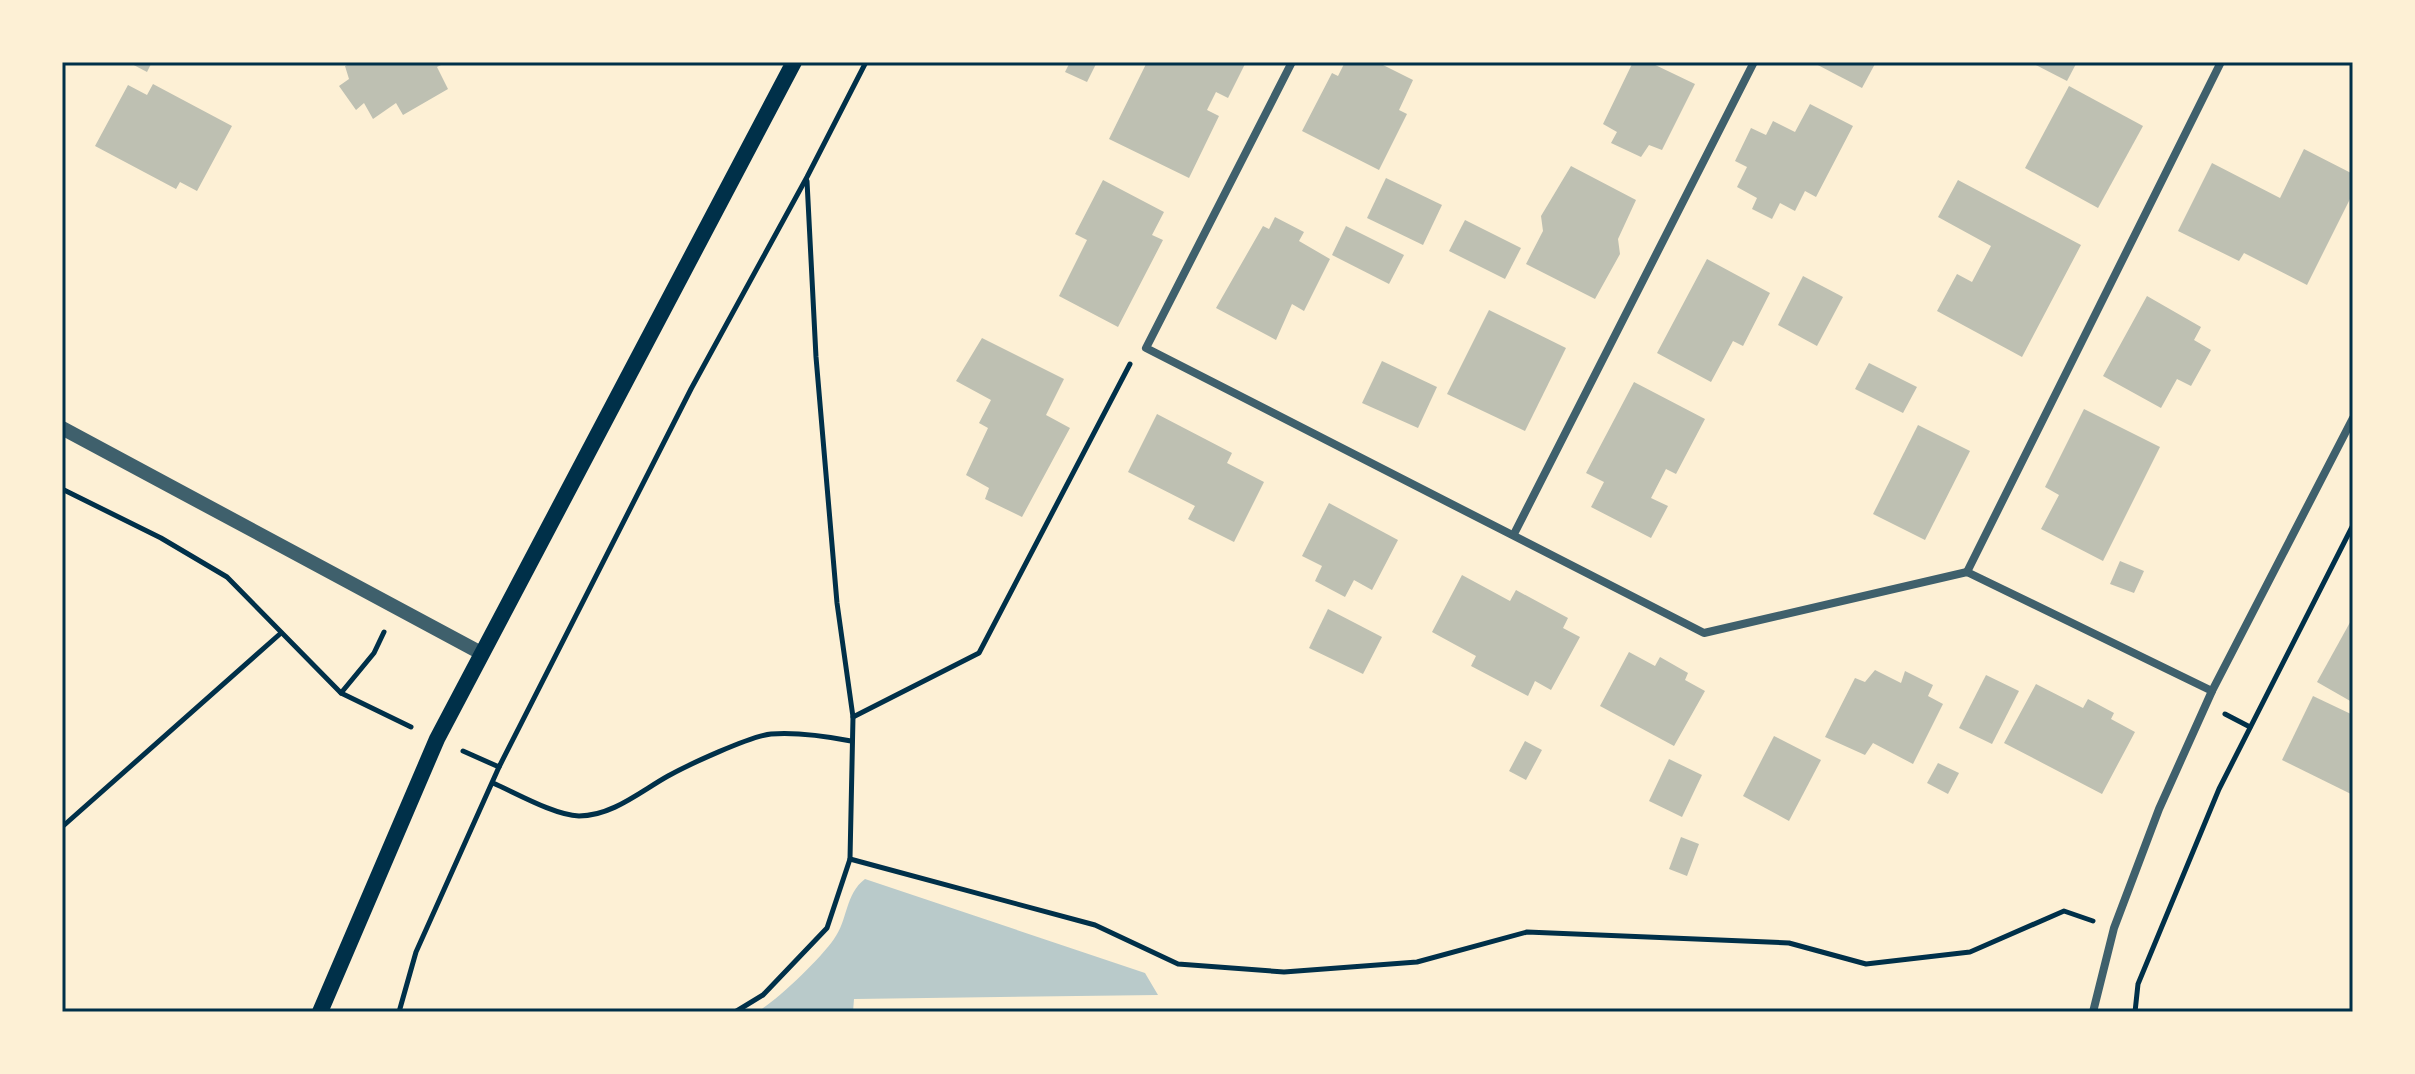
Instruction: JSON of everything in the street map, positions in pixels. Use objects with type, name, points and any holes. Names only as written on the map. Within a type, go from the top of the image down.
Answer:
[{"type":"main road","points":[[320,1012],[437,739],[794,62]]},
{"type":"street","points":[[1292,62],[1146,348],[1704,633],[1967,572],[2212,691]]},
{"type":"street","points":[[1514,534],[1754,62]]},
{"type":"street","points":[[1967,572],[2221,62]]},
{"type":"street","points":[[2093,1012],[2114,928],[2159,809],[2212,691],[2353,418]]},
{"type":"street","points":[[62,428],[481,653]]},
{"type":"path","points":[[399,1012],[416,952],[499,767],[691,389],[866,62]]},
{"type":"path","points":[[735,1012],[763,995],[827,928],[850,859],[853,717],[837,603],[821,419],[807,177]]},
{"type":"path","points":[[853,717],[979,653],[1131,363],[1146,348]]},
{"type":"path","points":[[62,489],[161,538],[227,577],[341,693],[499,767]]},
{"type":"path","points":[[2135,1012],[2138,984],[2219,789],[2353,525]]},
{"type":"path","points":[[341,693],[374,653],[396,608]]},
{"type":"path","points":[[62,827],[281,633]]},
{"type":"path","points":[[493,783],[575,816],[594,815],[616,807],[706,758],[768,734],[799,734],[851,741]]},
{"type":"path","points":[[850,859],[1095,925],[1178,964],[1284,972],[1417,962],[1527,932],[1789,943],[1866,964],[1970,952],[2064,911],[2114,928]]},
{"type":"shaded area","points":[[865,879],[1145,973],[1158,995],[854,999],[853,1012],[757,1012],[787,989],[828,947],[839,932],[854,892]]},
{"type":"building","points":[[128,62],[152,62],[147,72]]},
{"type":"building","points":[[353,62],[447,62],[437,67],[448,89],[403,115],[396,103],[373,119],[364,103],[356,110],[339,86],[349,79],[345,66]]},
{"type":"building","points":[[1070,62],[1097,62],[1087,82],[1065,72]]},
{"type":"building","points":[[1147,62],[1246,62],[1228,98],[1216,92],[1207,110],[1219,116],[1189,178],[1109,139]]},
{"type":"building","points":[[1345,62],[1377,62],[1413,80],[1399,110],[1407,114],[1379,170],[1302,131],[1332,73],[1338,76]]},
{"type":"building","points":[[1633,62],[1649,62],[1695,84],[1662,150],[1649,145],[1641,157],[1611,143],[1617,132],[1603,124]]},
{"type":"building","points":[[1812,62],[1876,62],[1862,88]]},
{"type":"building","points":[[2030,62],[2077,62],[2067,81]]},
{"type":"building","points":[[153,84],[232,126],[197,191],[180,182],[176,189],[95,146],[128,85],[147,95]]},
{"type":"building","points":[[2069,86],[2143,126],[2098,208],[2025,168]]},
{"type":"building","points":[[1810,104],[1853,126],[1816,197],[1805,191],[1795,211],[1780,203],[1772,219],[1752,209],[1757,198],[1737,187],[1747,167],[1735,161],[1751,128],[1766,135],[1773,121],[1795,132]]},
{"type":"building","points":[[2304,149],[2353,174],[2353,193],[2307,285],[2244,253],[2239,261],[2178,231],[2212,163],[2280,198]]},
{"type":"building","points":[[1571,166],[1636,200],[1618,239],[1620,254],[1595,299],[1526,264],[1543,231],[1541,216]]},
{"type":"building","points":[[1386,178],[1442,205],[1423,245],[1367,218]]},
{"type":"building","points":[[1103,180],[1164,212],[1152,235],[1163,240],[1118,327],[1059,296],[1087,240],[1075,234]]},
{"type":"building","points":[[1958,180],[2081,245],[2022,357],[1937,311],[1957,274],[1972,282],[1991,246],[1938,217]]},
{"type":"building","points":[[1275,217],[1304,232],[1299,241],[1330,259],[1304,311],[1292,304],[1276,340],[1216,308],[1263,226],[1269,229]]},
{"type":"building","points":[[1465,220],[1521,248],[1505,279],[1449,251]]},
{"type":"building","points":[[1346,226],[1404,255],[1389,284],[1332,255]]},
{"type":"building","points":[[1707,259],[1770,293],[1743,346],[1733,341],[1711,382],[1657,353]]},
{"type":"building","points":[[1803,276],[1843,297],[1817,346],[1778,325]]},
{"type":"building","points":[[2147,296],[2201,327],[2194,340],[2211,350],[2191,386],[2177,379],[2161,408],[2103,376]]},
{"type":"building","points":[[1489,310],[1566,348],[1525,431],[1447,394]]},
{"type":"building","points":[[982,338],[1064,379],[1046,415],[1070,428],[1022,517],[985,499],[989,488],[966,475],[988,428],[979,423],[991,400],[956,381]]},
{"type":"building","points":[[1382,361],[1437,387],[1418,428],[1362,403]]},
{"type":"building","points":[[1869,363],[1917,387],[1903,413],[1855,389]]},
{"type":"building","points":[[1634,382],[1705,419],[1676,474],[1666,469],[1651,498],[1668,506],[1651,538],[1591,507],[1604,482],[1586,473]]},
{"type":"building","points":[[2084,409],[2160,447],[2103,561],[2041,529],[2059,495],[2045,487]]},
{"type":"building","points":[[1157,414],[1232,453],[1227,463],[1264,482],[1234,542],[1188,519],[1195,506],[1128,472]]},
{"type":"building","points":[[1918,425],[1970,451],[1925,540],[1873,514]]},
{"type":"building","points":[[1329,503],[1398,540],[1372,590],[1354,580],[1345,597],[1315,581],[1322,566],[1302,556]]},
{"type":"building","points":[[2120,561],[2144,571],[2134,593],[2110,584]]},
{"type":"building","points":[[1462,575],[1510,601],[1516,590],[1568,618],[1563,628],[1580,637],[1551,690],[1535,681],[1528,696],[1471,666],[1476,656],[1432,632]]},
{"type":"building","points":[[1328,609],[1382,637],[1363,674],[1309,648]]},
{"type":"building","points":[[2353,617],[2353,699],[2352,702],[2317,682]]},
{"type":"building","points":[[1629,652],[1655,666],[1660,657],[1688,673],[1685,680],[1705,691],[1674,746],[1600,706]]},
{"type":"building","points":[[1875,670],[1901,683],[1905,671],[1933,685],[1928,696],[1943,704],[1913,764],[1873,743],[1865,755],[1825,737],[1855,678],[1865,682]]},
{"type":"building","points":[[1986,675],[2019,691],[1992,744],[1959,728]]},
{"type":"building","points":[[2036,684],[2083,708],[2088,699],[2114,713],[2111,719],[2135,732],[2102,794],[2004,743]]},
{"type":"building","points":[[2313,696],[2353,715],[2353,795],[2282,760]]},
{"type":"building","points":[[1774,736],[1821,760],[1789,821],[1743,796]]},
{"type":"building","points":[[1525,741],[1542,750],[1526,780],[1509,771]]},
{"type":"building","points":[[1669,759],[1702,775],[1682,817],[1649,801]]},
{"type":"building","points":[[1938,763],[1959,773],[1948,794],[1927,783]]},
{"type":"building","points":[[1681,837],[1699,844],[1687,876],[1669,869]]}]
